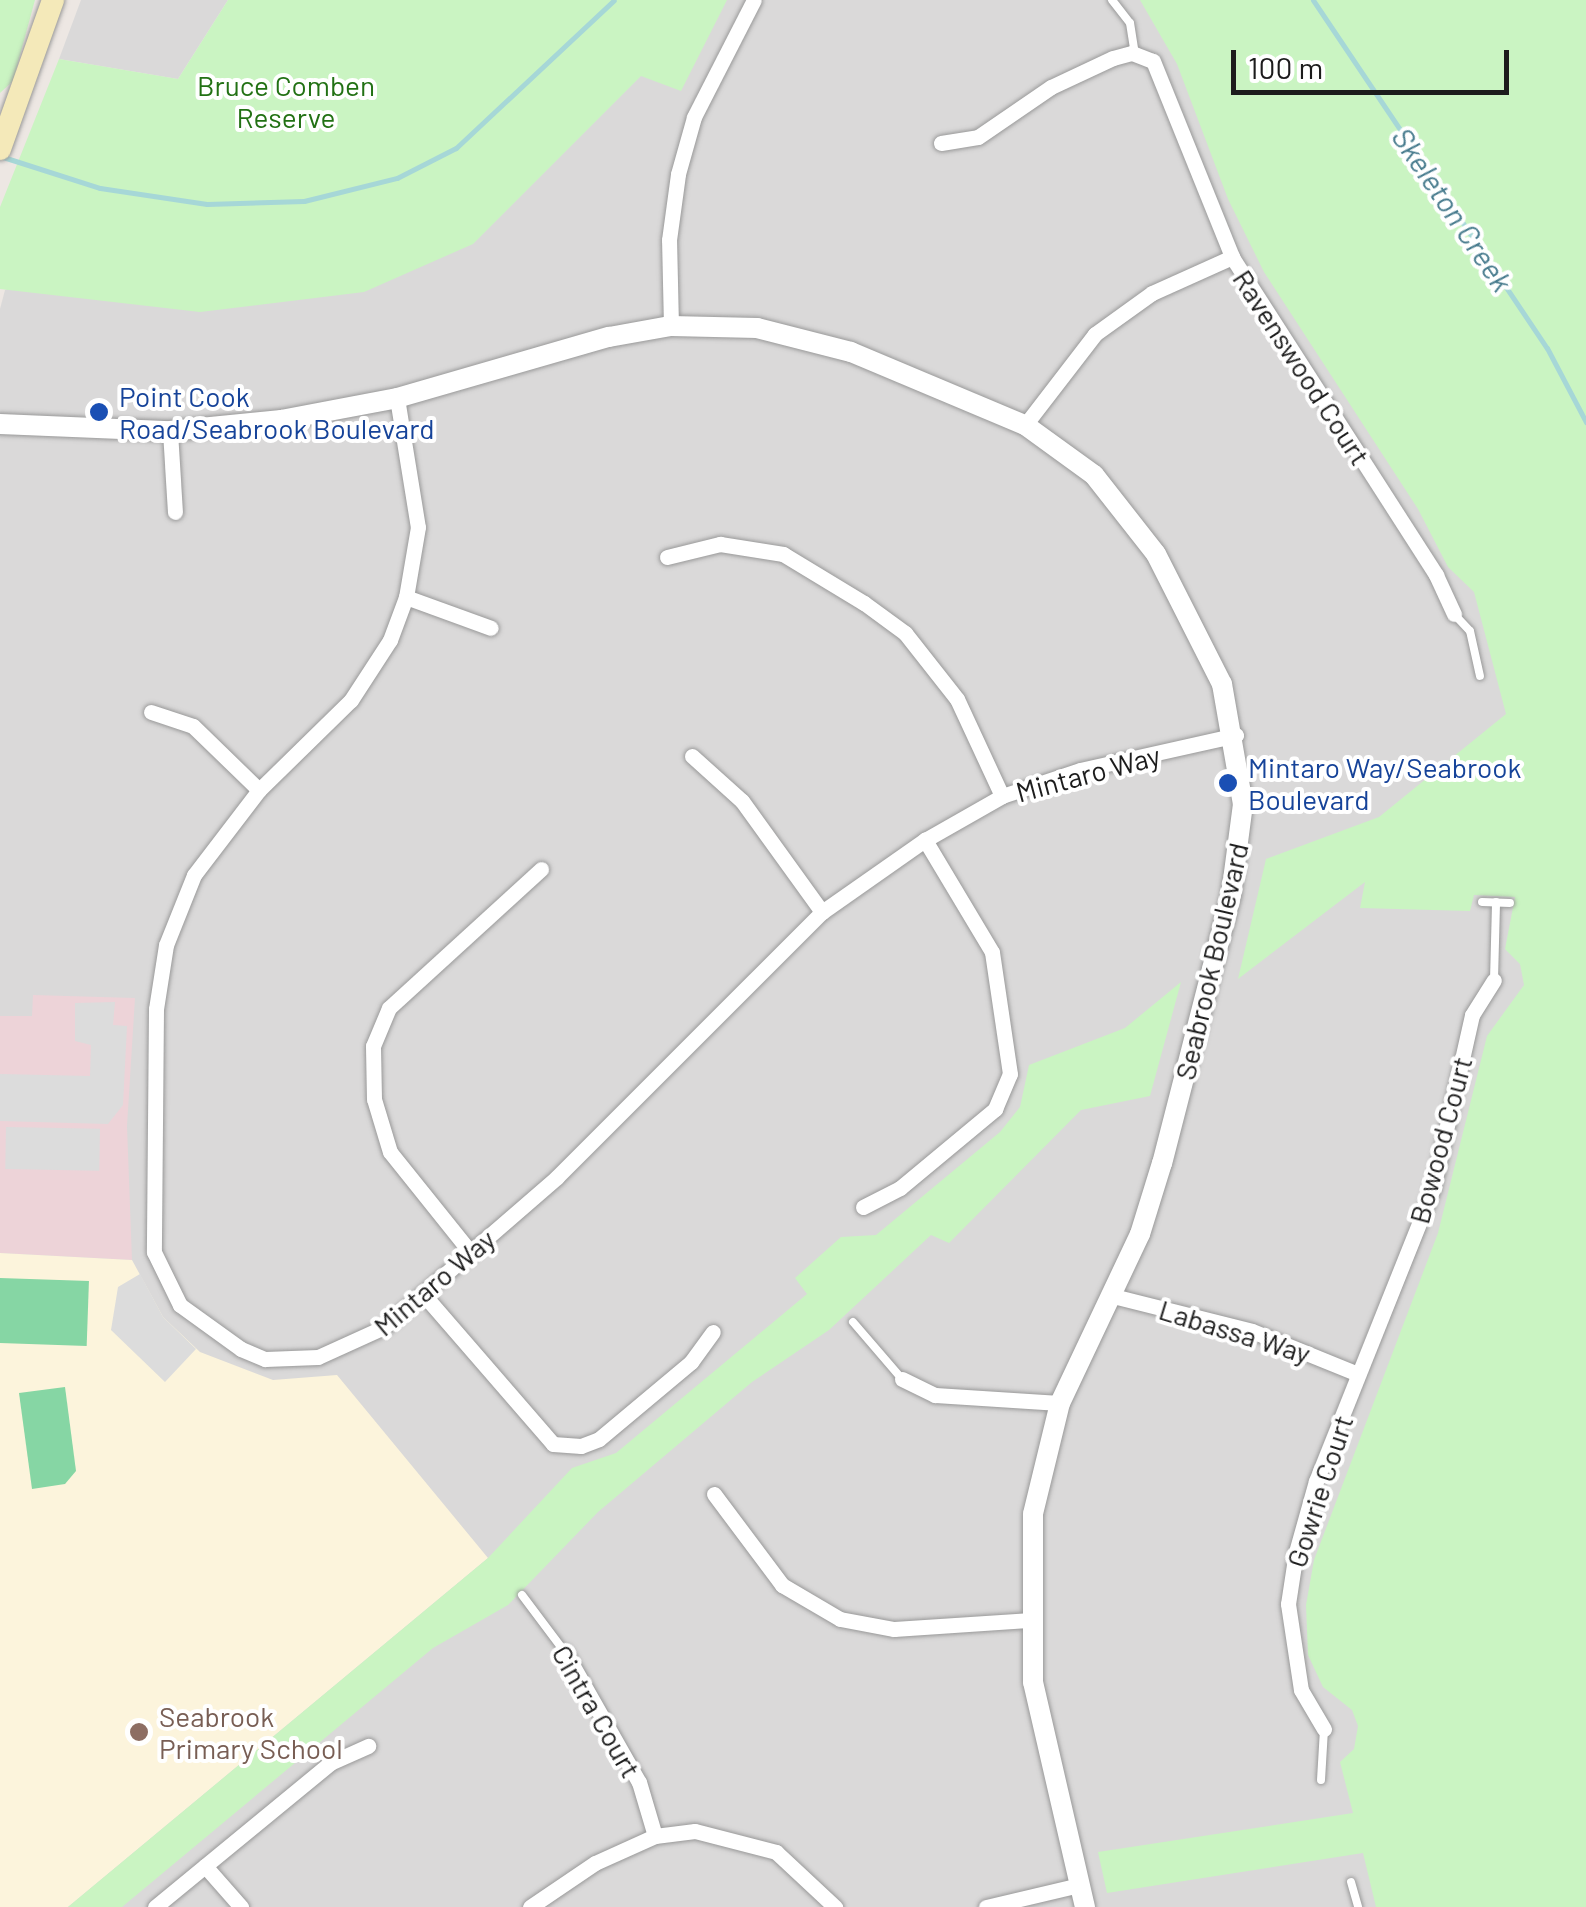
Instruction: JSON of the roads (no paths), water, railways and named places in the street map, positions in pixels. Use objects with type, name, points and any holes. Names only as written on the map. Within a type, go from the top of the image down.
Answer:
[{"type":"main road","points":[[0,148],[53,0]]},
{"type":"street","points":[[671,326],[669,240],[678,174],[694,117],[754,0]]},
{"type":"street","points":[[941,143],[978,137],[1051,87],[1135,54]]},
{"type":"street","name":"Ravenswood Court","points":[[1135,54],[1160,73],[1232,257],[1436,575],[1454,614]]},
{"type":"street","points":[[1025,425],[1066,367],[1108,324],[1152,294],[1232,257]]},
{"type":"street","name":"Seabrook Boulevard","points":[[0,424],[28,422],[170,431],[281,420],[396,398],[671,326],[757,328],[808,338],[985,403],[1025,425],[1094,475],[1156,554],[1222,684],[1244,784],[1232,895],[1140,1234],[1060,1403],[1033,1514],[1028,1620],[1038,1710],[1085,1907]]},
{"type":"street","name":"Mintaro Way","points":[[396,398],[418,508],[406,597],[390,640],[351,700],[259,790],[194,874],[166,945],[156,1009],[154,1252],[180,1305],[215,1335],[265,1359],[334,1353],[384,1327],[557,1177],[822,912],[925,840],[1002,796],[1080,770],[1236,736]]},
{"type":"street","name":"Seabrook Boulevard","points":[[0,412],[28,422]]},
{"type":"street","points":[[170,431],[174,512]]},
{"type":"street","points":[[667,557],[720,544],[784,554],[905,632],[956,699],[1002,796]]},
{"type":"street","points":[[406,597],[491,628]]},
{"type":"street","points":[[151,712],[193,726],[259,790]]},
{"type":"street","points":[[692,756],[742,801],[822,912]]},
{"type":"street","points":[[863,1208],[900,1188],[995,1109],[1010,1074],[992,952],[925,840]]},
{"type":"street","points":[[471,1253],[390,1152],[374,1099],[373,1046],[389,1008],[541,869]]},
{"type":"street","name":"Bowood Court","points":[[1358,1374],[1433,1188],[1472,1015],[1494,980]]},
{"type":"street","points":[[424,1295],[553,1444],[581,1446],[599,1439],[691,1362],[713,1332]]},
{"type":"street","name":"Labassa Way","points":[[1109,1295],[1252,1331],[1358,1374]]},
{"type":"street","name":"Gowrie Court","points":[[1324,1730],[1301,1690],[1288,1604],[1291,1572],[1316,1481],[1358,1374]]},
{"type":"street","points":[[902,1379],[935,1395],[1060,1403]]},
{"type":"street","points":[[714,1494],[782,1585],[840,1619],[894,1629],[1028,1620]]},
{"type":"street","name":"Cintra Court","points":[[564,1652],[639,1782],[656,1836]]},
{"type":"street","points":[[155,1907],[330,1763],[368,1746]]},
{"type":"street","points":[[530,1907],[595,1864],[656,1836],[712,1832],[754,1842],[804,1871],[835,1907]]},
{"type":"street","points":[[205,1866],[241,1907]]},
{"type":"street","points":[[986,1907],[1080,1885]]},
{"type":"lane","points":[[1112,0],[1130,23],[1135,54]]},
{"type":"lane","name":"Ravenswood Court","points":[[1454,614],[1470,631],[1480,676]]},
{"type":"lane","points":[[1482,902],[1510,902]]},
{"type":"lane","name":"Bowood Court","points":[[1494,980],[1496,902]]},
{"type":"lane","points":[[854,1322],[902,1379]]},
{"type":"lane","name":"Cintra Court","points":[[522,1595],[564,1652]]},
{"type":"lane","name":"Gowrie Court","points":[[1321,1780],[1324,1730]]},
{"type":"lane","points":[[1351,1882],[1358,1907]]},
{"type":"waterway","name":"Skeleton Creek","points":[[3,157],[100,188],[207,204],[304,201],[397,178],[456,148],[614,0]]},
{"type":"waterway","name":"Skeleton Creek","points":[[1313,0],[1547,348],[1586,422]]},
{"type":"place","name":"Point Cook Road/Seabrook Boulevard","points":[[99,412]]},
{"type":"place","name":"Mintaro Way/Seabrook Boulevard","points":[[1228,783]]},
{"type":"place","name":"Seabrook Primary School","points":[[139,1732]]},
{"type":"park label","name":"Bruce Comben Reserve","points":[[286,101]]}]
